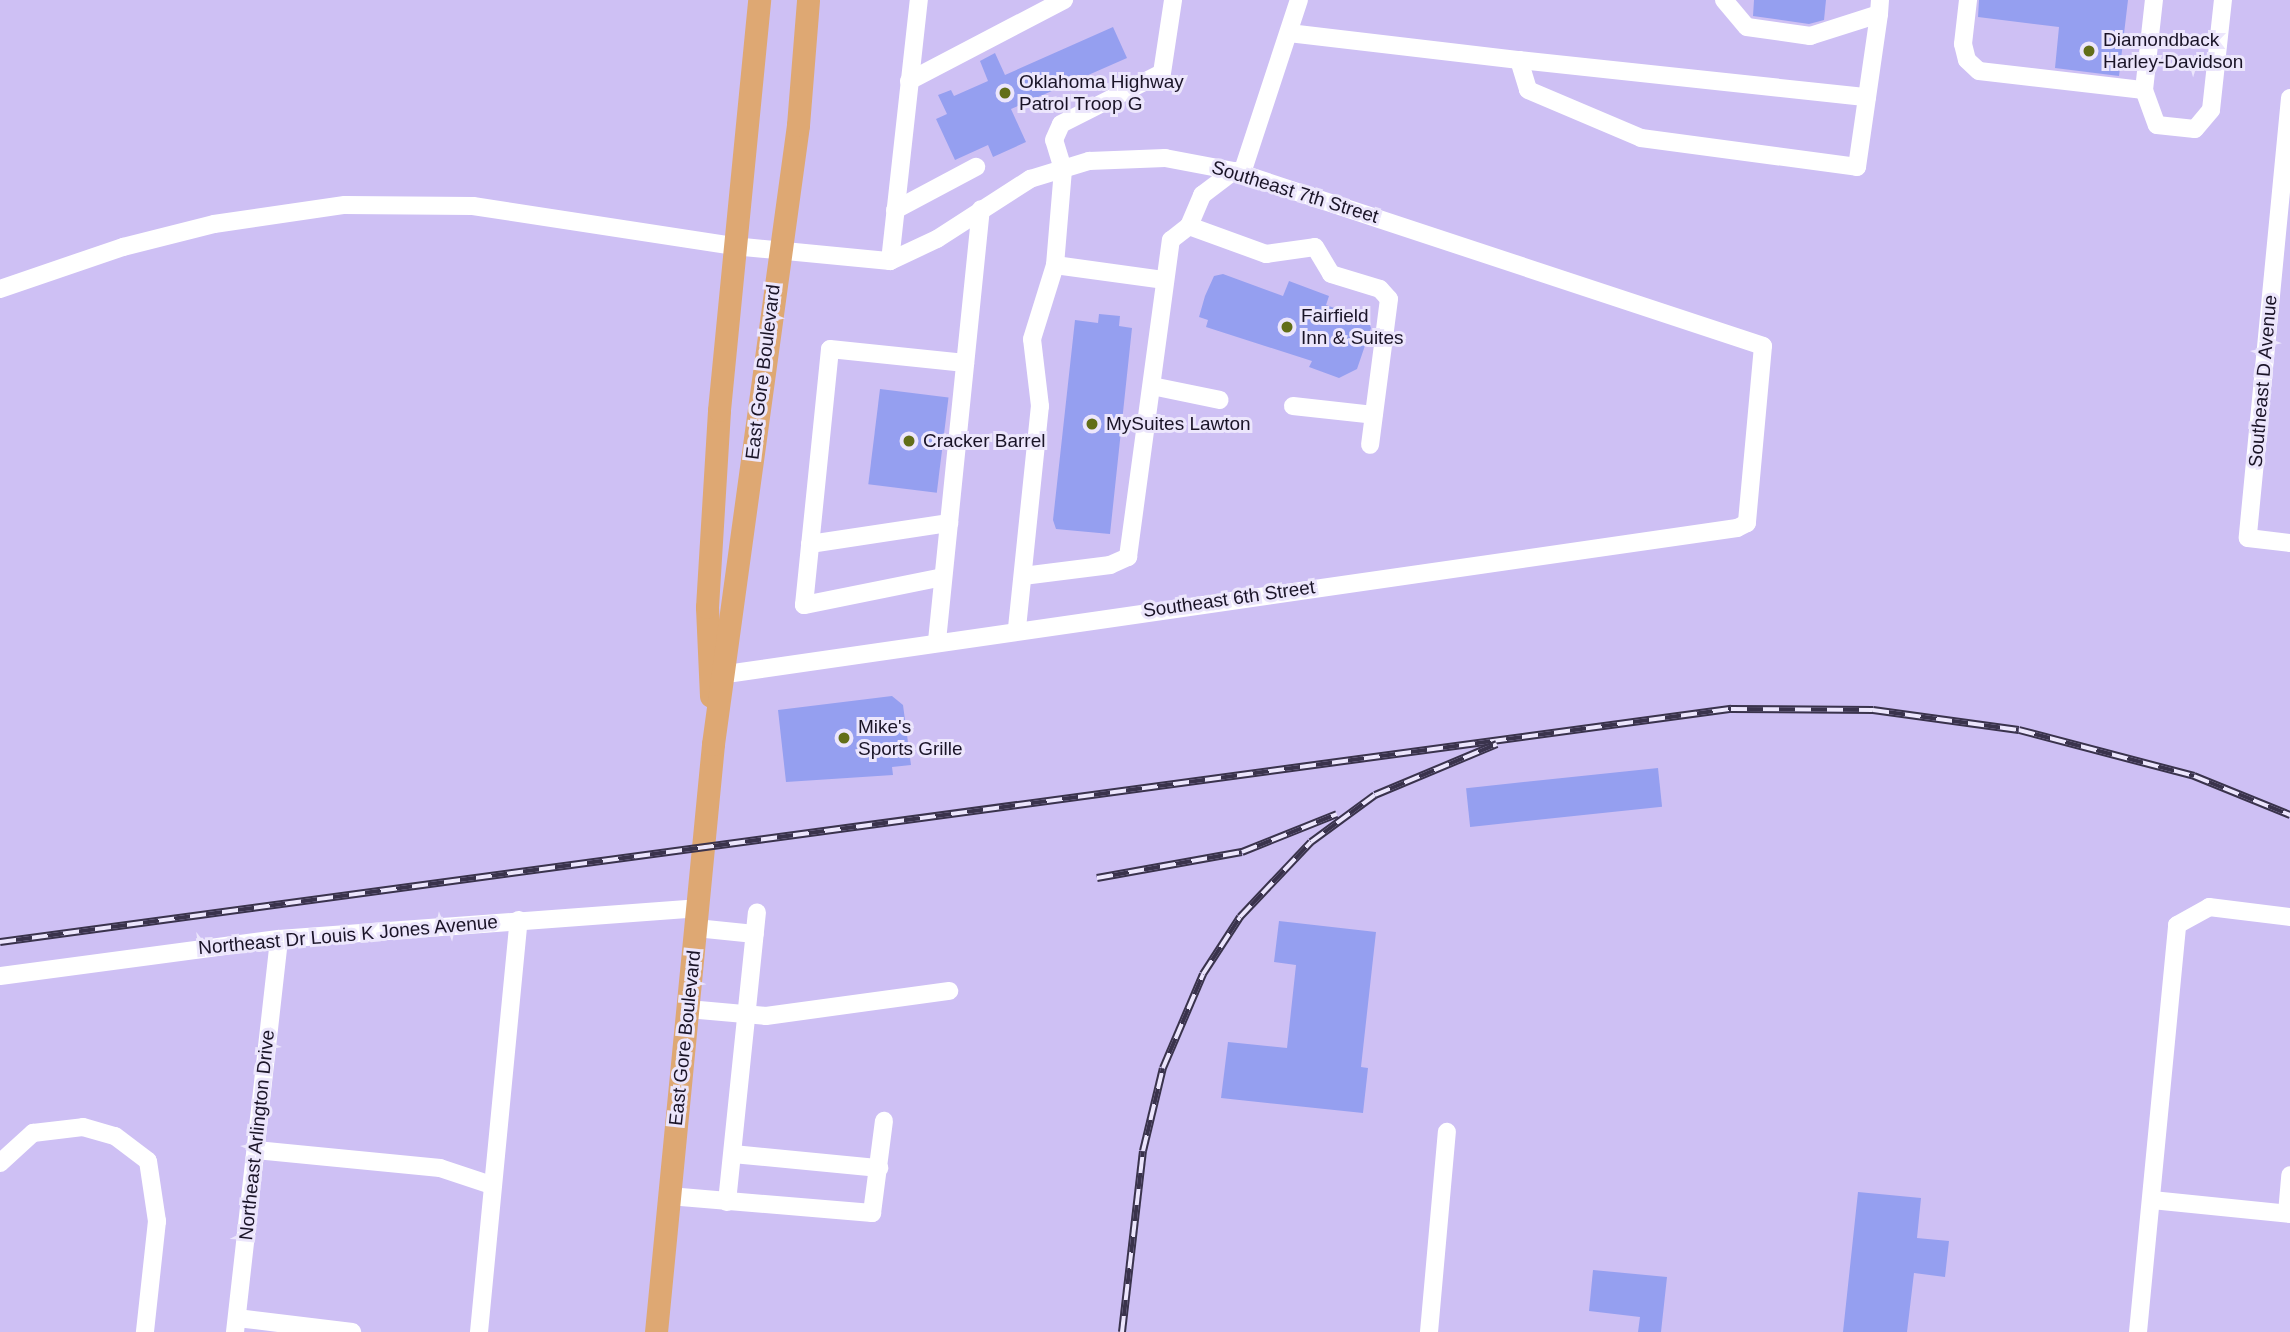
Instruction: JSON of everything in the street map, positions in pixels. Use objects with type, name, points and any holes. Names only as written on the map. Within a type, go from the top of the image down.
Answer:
[{"type":"main road","name":"East Gore Boulevard","points":[[718,675],[707,607],[733,246],[759,0]]},
{"type":"main road","name":"East Gore Boulevard","points":[[656,1332],[718,675],[779,251],[808,0]]},
{"type":"street","points":[[0,289],[201,227],[345,205],[474,206],[733,246],[890,261],[919,0]]},
{"type":"street","points":[[909,81],[1064,0]]},
{"type":"street","points":[[1017,628],[1040,406],[1032,339],[1055,265],[1063,169],[1054,141],[1061,124],[1162,73],[1172,0]]},
{"type":"street","points":[[1023,576],[1110,565],[1128,557],[1171,240],[1189,226],[1202,195],[1238,172],[1299,0]]},
{"type":"street","points":[[1724,0],[1747,27],[1810,36],[1879,7]]},
{"type":"street","points":[[1968,0],[1963,44],[1967,60],[1979,71],[2144,90]]},
{"type":"street","points":[[2154,0],[2144,90],[2157,125],[2195,129],[2205,121],[2223,0]]},
{"type":"street","points":[[1519,60],[1528,90],[1641,138],[1857,167],[1879,7]]},
{"type":"street","points":[[1289,33],[1867,97]]},
{"type":"street","name":"Southeast D Avenue","points":[[2290,98],[2248,538],[2290,543]]},
{"type":"street","name":"Southeast 7th Street","points":[[890,261],[1030,179],[1089,161],[1165,158],[1238,172],[1755,338],[1766,359],[1747,523]]},
{"type":"street","points":[[895,210],[975,167]]},
{"type":"street","points":[[937,641],[981,209]]},
{"type":"street","points":[[1189,226],[1266,254],[1315,247],[1331,274],[1380,289],[1389,299],[1370,445]]},
{"type":"street","points":[[1055,265],[1165,280]]},
{"type":"street","points":[[943,577],[804,605],[830,349],[965,363]]},
{"type":"street","points":[[1152,386],[1220,400]]},
{"type":"street","points":[[1293,406],[1374,415]]},
{"type":"street","points":[[810,544],[949,523]]},
{"type":"street","name":"Southeast 6th Street","points":[[718,675],[1017,628],[1747,523]]},
{"type":"street","points":[[2138,1332],[2177,925],[2209,908],[2290,917]]},
{"type":"street","points":[[727,1202],[757,913]]},
{"type":"street","name":"Northeast Dr Louis K Jones Avenue","points":[[0,976],[279,939],[519,920],[697,918],[755,934]]},
{"type":"street","points":[[479,1332],[491,1185],[519,920]]},
{"type":"street","name":"Northeast Arlington Drive","points":[[236,1325],[279,939]]},
{"type":"street","points":[[688,1009],[747,1016],[949,991]]},
{"type":"street","points":[[669,1196],[865,1215],[875,1205],[884,1121]]},
{"type":"street","points":[[0,1163],[33,1133],[83,1127],[115,1136],[148,1161],[157,1221],[145,1332]]},
{"type":"street","points":[[1429,1332],[1447,1132]]},
{"type":"street","points":[[256,1150],[440,1168],[491,1185]]},
{"type":"street","points":[[733,1154],[879,1168]]},
{"type":"street","points":[[2152,1200],[2288,1213],[2290,1175]]},
{"type":"street","points":[[236,1325],[352,1332]]},
{"type":"building","points":[[1754,0],[1826,0],[1824,20],[1809,24],[1753,16]]},
{"type":"building","name":"Diamondback Harley-Davidson","points":[[1979,0],[2128,0],[2119,76],[2055,68],[2059,27],[1978,17]]},
{"type":"building","name":"Oklahoma Highway Patrol Troop G","points":[[1113,27],[1127,58],[1011,109],[1026,142],[993,157],[988,145],[955,160],[936,119],[947,114],[938,95],[951,90],[954,96],[988,81],[980,61],[995,53],[1005,75]]},
{"type":"building","name":"Fairfield Inn & Suites","points":[[1223,274],[1283,296],[1289,281],[1329,296],[1326,305],[1368,320],[1371,328],[1357,369],[1339,378],[1309,367],[1312,361],[1206,327],[1208,320],[1199,317],[1205,296],[1214,276]]},
{"type":"building","name":"MySuites Lawton","points":[[1099,314],[1120,316],[1119,326],[1132,328],[1110,534],[1056,529],[1053,520],[1075,320],[1098,323]]},
{"type":"building","name":"Cracker Barrel","points":[[880,389],[948,397],[937,493],[868,484]]},
{"type":"building","name":"Mike's Sports Grille","points":[[892,696],[903,705],[911,765],[892,767],[893,775],[786,782],[778,710]]},
{"type":"building","points":[[1658,768],[1662,807],[1470,827],[1466,788]]},
{"type":"building","points":[[1279,921],[1376,932],[1361,1067],[1368,1068],[1363,1113],[1221,1098],[1228,1042],[1287,1048],[1296,965],[1274,962]]},
{"type":"building","points":[[1858,1192],[1921,1198],[1917,1238],[1949,1241],[1945,1277],[1914,1273],[1907,1332],[1843,1332]]},
{"type":"building","points":[[1593,1270],[1667,1277],[1661,1332],[1638,1332],[1640,1317],[1589,1311]]},
{"type":"railway","points":[[0,942],[1731,709],[1873,710],[2019,730],[2194,776],[2290,815]]},
{"type":"railway","points":[[1122,1332],[1143,1151],[1163,1068],[1203,974],[1240,917],[1311,842],[1375,795],[1497,744]]},
{"type":"railway","points":[[1097,878],[1242,852],[1337,814]]},
{"type":"place","name":"Diamondback Harley-Davidson","points":[[2089,51]]},
{"type":"place","name":"Oklahoma Highway Patrol Troop G","points":[[1005,93]]},
{"type":"place","name":"Fairfield Inn & Suites","points":[[1287,327]]},
{"type":"place","name":"MySuites Lawton","points":[[1092,424]]},
{"type":"place","name":"Cracker Barrel","points":[[909,441]]},
{"type":"place","name":"Mike's Sports Grille","points":[[844,738]]}]
